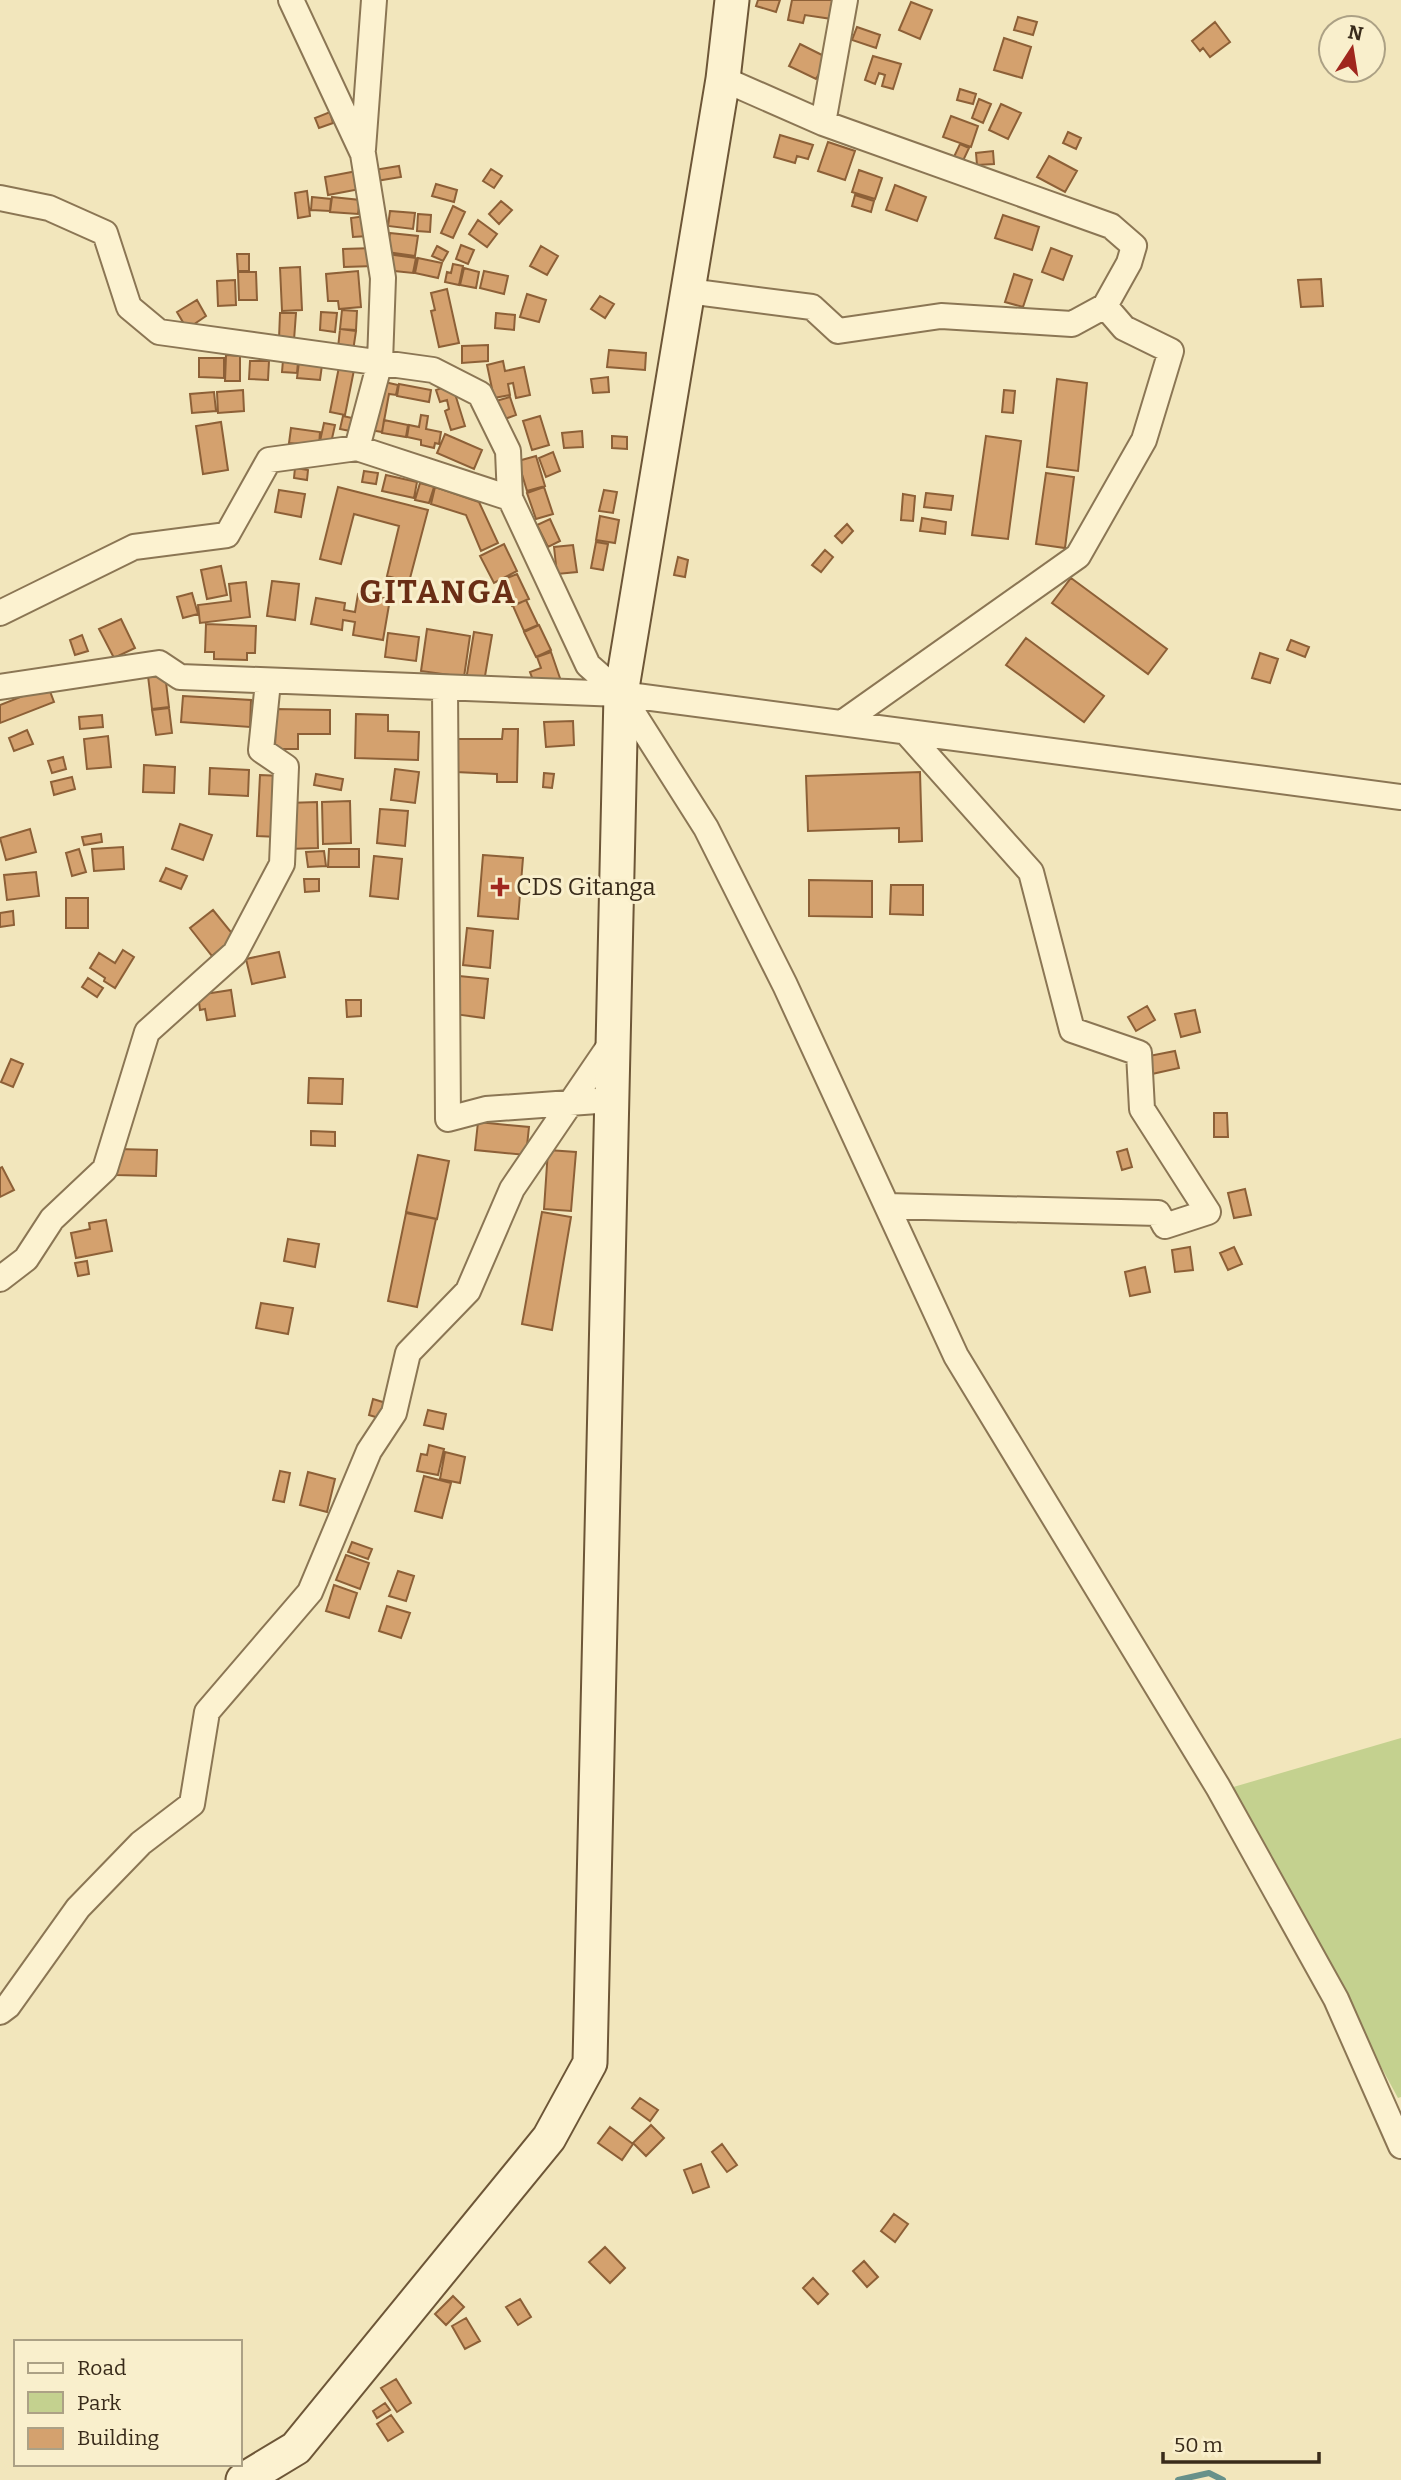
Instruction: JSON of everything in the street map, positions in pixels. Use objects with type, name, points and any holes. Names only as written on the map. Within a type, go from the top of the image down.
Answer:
[{"type":"main road","points":[[243,2480],[296,2448],[549,2138],[590,2063],[621,694],[723,79],[732,0]]},
{"type":"street","points":[[291,0],[363,153]]},
{"type":"street","points":[[357,448],[380,362],[383,278],[363,153],[374,0]]},
{"type":"street","points":[[823,123],[845,0]]},
{"type":"street","points":[[688,291],[812,307],[838,331],[941,316],[1072,324],[1105,306],[1129,263],[1134,246],[1111,226],[823,123],[723,79]]},
{"type":"street","points":[[0,198],[49,208],[105,233],[129,307],[159,332],[433,370],[480,394],[508,451],[510,498],[588,665],[621,694],[706,828],[785,985],[956,1356],[1218,1787],[1336,1999],[1401,2146]]},
{"type":"street","points":[[842,723],[1078,556],[1144,440],[1171,351],[1124,328],[1105,306]]},
{"type":"street","points":[[1,613],[134,547],[227,535],[269,460],[357,448],[510,498]]},
{"type":"street","points":[[0,687],[159,663],[180,677],[621,694],[1401,797]]},
{"type":"street","points":[[0,1279],[26,1259],[52,1220],[105,1169],[147,1032],[235,953],[282,864],[286,767],[261,750],[268,682]]},
{"type":"street","points":[[444,688],[448,1119],[486,1109],[611,1100]]},
{"type":"street","points":[[887,1206],[1158,1213],[1165,1226],[1208,1212],[1142,1109],[1139,1053],[1072,1030],[1031,872],[905,732]]},
{"type":"street","points":[[0,2012],[8,2006],[78,1908],[141,1843],[192,1804],[207,1712],[310,1592],[369,1451],[394,1413],[408,1353],[468,1292],[512,1189],[612,1042]]},
{"type":"green space","points":[[1401,1738],[1401,2097],[1398,2098],[1230,1788]]},
{"type":"building","points":[[758,0],[780,0],[776,12],[756,6]]},
{"type":"building","points":[[792,0],[835,0],[832,19],[805,15],[803,23],[788,20]]},
{"type":"building","points":[[911,2],[932,10],[920,39],[899,30]]},
{"type":"building","points":[[1018,17],[1037,22],[1033,35],[1014,30]]},
{"type":"building","points":[[1215,22],[1230,42],[1210,57],[1203,48],[1200,51],[1192,41]]},
{"type":"building","points":[[857,27],[880,35],[876,48],[852,40]]},
{"type":"building","points":[[1004,38],[1031,47],[1022,78],[994,70]]},
{"type":"building","points":[[800,44],[828,58],[816,79],[789,66]]},
{"type":"building","points":[[873,56],[901,64],[893,89],[882,86],[885,75],[879,73],[875,84],[865,80]]},
{"type":"building","points":[[960,89],[976,94],[973,104],[957,100]]},
{"type":"building","points":[[979,99],[991,104],[983,123],[972,118]]},
{"type":"building","points":[[1001,104],[1021,113],[1008,139],[989,130]]},
{"type":"building","points":[[330,112],[333,123],[319,128],[315,118]]},
{"type":"building","points":[[951,116],[978,126],[971,147],[943,137]]},
{"type":"building","points":[[1068,132],[1081,138],[1076,149],[1063,143]]},
{"type":"building","points":[[780,135],[813,145],[808,159],[797,156],[795,163],[774,157]]},
{"type":"building","points":[[828,142],[855,151],[845,180],[818,171]]},
{"type":"building","points":[[960,144],[969,148],[961,165],[952,161]]},
{"type":"building","points":[[993,151],[994,164],[977,165],[976,153]]},
{"type":"building","points":[[1049,156],[1077,171],[1065,192],[1037,177]]},
{"type":"building","points":[[399,166],[401,177],[376,181],[374,170]]},
{"type":"building","points":[[491,169],[502,176],[494,188],[483,181]]},
{"type":"building","points":[[859,170],[882,178],[875,199],[852,192]]},
{"type":"building","points":[[357,171],[360,189],[328,195],[325,177]]},
{"type":"building","points":[[436,184],[457,190],[454,202],[432,196]]},
{"type":"building","points":[[895,185],[926,197],[917,221],[886,210]]},
{"type":"building","points":[[307,191],[310,216],[298,218],[295,193]]},
{"type":"building","points":[[855,195],[874,201],[871,212],[852,206]]},
{"type":"building","points":[[312,197],[331,199],[330,211],[311,210]]},
{"type":"building","points":[[332,197],[360,200],[358,214],[330,212]]},
{"type":"building","points":[[501,201],[512,210],[499,224],[489,214]]},
{"type":"building","points":[[453,206],[465,212],[453,238],[441,233]]},
{"type":"building","points":[[390,211],[415,213],[413,229],[388,226]]},
{"type":"building","points":[[418,214],[431,215],[430,232],[417,231]]},
{"type":"building","points":[[1003,215],[1039,227],[1032,250],[995,238]]},
{"type":"building","points":[[366,216],[368,236],[353,237],[351,218]]},
{"type":"building","points":[[478,220],[497,234],[487,247],[469,234]]},
{"type":"building","points":[[390,233],[418,236],[415,256],[387,252]]},
{"type":"building","points":[[461,245],[474,250],[468,264],[456,259]]},
{"type":"building","points":[[437,246],[448,252],[443,261],[432,256]]},
{"type":"building","points":[[541,246],[558,256],[547,275],[530,266]]},
{"type":"building","points":[[374,248],[374,266],[344,267],[343,249]]},
{"type":"building","points":[[1051,248],[1072,256],[1063,280],[1042,272]]},
{"type":"building","points":[[237,254],[249,254],[249,271],[238,271]]},
{"type":"building","points":[[387,254],[416,258],[413,273],[385,270]]},
{"type":"building","points":[[418,258],[442,263],[438,278],[415,273]]},
{"type":"building","points":[[453,264],[463,266],[459,285],[445,282],[447,272],[451,273]]},
{"type":"building","points":[[300,267],[302,310],[282,311],[280,268]]},
{"type":"building","points":[[464,268],[479,272],[476,288],[460,285]]},
{"type":"building","points":[[358,271],[361,307],[339,309],[338,301],[328,301],[326,274]]},
{"type":"building","points":[[484,271],[508,276],[504,294],[480,288]]},
{"type":"building","points":[[238,272],[256,272],[257,300],[239,300]]},
{"type":"building","points":[[1014,274],[1032,280],[1023,307],[1005,302]]},
{"type":"building","points":[[1321,279],[1323,306],[1301,307],[1298,280]]},
{"type":"building","points":[[235,280],[236,305],[218,306],[217,281]]},
{"type":"building","points":[[447,289],[459,343],[439,347],[431,311],[435,310],[431,293]]},
{"type":"building","points":[[527,294],[546,300],[539,322],[520,317]]},
{"type":"building","points":[[600,296],[614,304],[605,318],[591,309]]},
{"type":"building","points":[[197,300],[206,316],[187,329],[177,312]]},
{"type":"building","points":[[342,310],[357,311],[356,330],[340,329]]},
{"type":"building","points":[[321,312],[337,313],[335,332],[320,330]]},
{"type":"building","points":[[280,313],[296,313],[294,340],[279,339]]},
{"type":"building","points":[[496,313],[515,315],[514,330],[495,328]]},
{"type":"building","points":[[340,329],[356,331],[353,351],[338,348]]},
{"type":"building","points":[[488,345],[488,361],[462,363],[462,346]]},
{"type":"building","points":[[609,350],[646,353],[645,370],[607,367]]},
{"type":"building","points":[[226,355],[240,356],[240,381],[225,381]]},
{"type":"building","points":[[199,358],[224,358],[224,378],[199,377]]},
{"type":"building","points":[[283,360],[298,362],[297,373],[282,372]]},
{"type":"building","points":[[250,361],[269,361],[268,380],[249,379]]},
{"type":"building","points":[[503,361],[505,371],[524,367],[530,395],[516,398],[513,383],[508,384],[510,395],[494,398],[487,365]]},
{"type":"building","points":[[299,362],[322,365],[320,380],[297,378]]},
{"type":"building","points":[[339,367],[354,370],[345,415],[330,412]]},
{"type":"building","points":[[608,377],[609,392],[593,393],[591,379]]},
{"type":"building","points":[[1057,379],[1087,383],[1078,471],[1047,467]]},
{"type":"building","points":[[380,381],[398,385],[396,395],[389,394],[382,432],[370,430]]},
{"type":"building","points":[[399,384],[431,390],[429,402],[397,396]]},
{"type":"building","points":[[452,384],[465,426],[451,430],[445,411],[449,409],[447,400],[440,402],[436,390]]},
{"type":"building","points":[[243,390],[244,411],[218,413],[217,392]]},
{"type":"building","points":[[1004,390],[1015,391],[1013,413],[1002,412]]},
{"type":"building","points":[[214,392],[216,411],[192,413],[190,394]]},
{"type":"building","points":[[510,397],[516,415],[502,420],[496,401]]},
{"type":"building","points":[[421,415],[428,416],[426,429],[441,432],[439,444],[435,443],[434,448],[421,445],[421,440],[407,437],[409,425],[419,427]]},
{"type":"building","points":[[343,416],[352,418],[350,431],[340,429]]},
{"type":"building","points":[[540,416],[549,445],[532,450],[523,421]]},
{"type":"building","points":[[384,420],[408,425],[406,437],[382,433]]},
{"type":"building","points":[[221,422],[228,470],[203,474],[196,426]]},
{"type":"building","points":[[324,423],[335,425],[331,443],[320,441]]},
{"type":"building","points":[[291,428],[320,432],[319,446],[289,443]]},
{"type":"building","points":[[582,431],[583,447],[564,448],[562,433]]},
{"type":"building","points":[[445,434],[482,450],[474,469],[437,453]]},
{"type":"building","points":[[612,436],[627,437],[627,449],[612,448]]},
{"type":"building","points":[[986,436],[1021,441],[1008,539],[972,535]]},
{"type":"building","points":[[553,452],[560,471],[546,477],[539,458]]},
{"type":"building","points":[[536,456],[545,486],[527,491],[518,461]]},
{"type":"building","points":[[295,468],[308,470],[307,480],[294,478]]},
{"type":"building","points":[[364,471],[378,473],[376,484],[362,482]]},
{"type":"building","points":[[1046,473],[1074,477],[1065,548],[1036,544]]},
{"type":"building","points":[[386,475],[417,482],[414,498],[382,491]]},
{"type":"building","points":[[420,483],[434,487],[429,503],[415,500]]},
{"type":"building","points":[[338,487],[428,510],[409,582],[387,576],[399,526],[354,514],[341,564],[320,559]]},
{"type":"building","points":[[435,487],[479,502],[498,543],[481,551],[466,515],[431,504]]},
{"type":"building","points":[[544,487],[553,514],[536,519],[527,493]]},
{"type":"building","points":[[279,490],[305,494],[301,517],[275,512]]},
{"type":"building","points":[[604,490],[617,492],[613,513],[599,511]]},
{"type":"building","points":[[926,493],[953,496],[951,510],[924,507]]},
{"type":"building","points":[[903,494],[915,496],[913,521],[901,520]]},
{"type":"building","points":[[600,516],[619,520],[615,543],[596,540]]},
{"type":"building","points":[[922,518],[946,522],[945,534],[920,531]]},
{"type":"building","points":[[550,519],[560,541],[548,547],[537,525]]},
{"type":"building","points":[[847,524],[853,531],[842,543],[835,536]]},
{"type":"building","points":[[596,542],[608,544],[603,570],[591,568]]},
{"type":"building","points":[[504,544],[517,571],[494,583],[480,556]]},
{"type":"building","points":[[573,545],[577,572],[557,574],[554,547]]},
{"type":"building","points":[[825,550],[833,557],[821,572],[812,565]]},
{"type":"building","points":[[678,557],[688,560],[685,577],[674,575]]},
{"type":"building","points":[[221,566],[227,595],[207,599],[201,570]]},
{"type":"building","points":[[517,574],[529,599],[512,606],[500,581]]},
{"type":"building","points":[[1071,578],[1167,649],[1148,674],[1052,603]]},
{"type":"building","points":[[272,581],[299,584],[295,620],[267,616]]},
{"type":"building","points":[[246,582],[250,617],[200,623],[198,605],[231,601],[229,584]]},
{"type":"building","points":[[192,593],[198,614],[183,618],[177,597]]},
{"type":"building","points":[[358,594],[390,599],[383,640],[353,635],[355,622],[343,620],[342,630],[311,624],[316,598],[345,603],[344,610],[355,612]]},
{"type":"building","points":[[526,600],[538,625],[524,631],[513,606]]},
{"type":"building","points":[[121,619],[135,648],[114,658],[99,629]]},
{"type":"building","points":[[206,624],[256,626],[255,653],[247,653],[247,660],[214,659],[214,652],[205,652]]},
{"type":"building","points":[[539,625],[551,650],[536,657],[524,632]]},
{"type":"building","points":[[427,629],[470,636],[464,677],[421,671]]},
{"type":"building","points":[[474,632],[492,635],[484,682],[466,680]]},
{"type":"building","points":[[388,633],[419,637],[416,661],[385,657]]},
{"type":"building","points":[[82,635],[88,651],[75,655],[70,640]]},
{"type":"building","points":[[1026,638],[1104,696],[1084,722],[1006,665]]},
{"type":"building","points":[[1291,640],[1309,647],[1305,657],[1287,650]]},
{"type":"building","points":[[551,652],[561,681],[534,683],[530,672],[541,668],[537,657]]},
{"type":"building","points":[[1260,653],[1278,659],[1270,683],[1252,678]]},
{"type":"building","points":[[165,674],[169,707],[152,709],[148,676]]},
{"type":"building","points":[[48,686],[54,702],[0,723],[0,705]]},
{"type":"building","points":[[183,696],[251,700],[250,727],[181,722]]},
{"type":"building","points":[[169,708],[172,733],[156,735],[152,710]]},
{"type":"building","points":[[276,709],[330,710],[330,734],[298,734],[298,749],[275,749]]},
{"type":"building","points":[[356,714],[388,715],[388,731],[419,732],[418,760],[355,758]]},
{"type":"building","points":[[102,715],[103,727],[80,729],[79,717]]},
{"type":"building","points":[[573,721],[574,745],[546,747],[544,722]]},
{"type":"building","points":[[503,729],[518,729],[517,782],[497,782],[497,774],[456,772],[456,739],[502,739]]},
{"type":"building","points":[[27,730],[33,744],[14,751],[9,738]]},
{"type":"building","points":[[108,736],[111,767],[87,769],[84,739]]},
{"type":"building","points":[[63,757],[66,769],[52,773],[48,761]]},
{"type":"building","points":[[144,765],[175,767],[174,793],[143,792]]},
{"type":"building","points":[[210,768],[249,770],[248,796],[209,794]]},
{"type":"building","points":[[395,769],[419,772],[415,803],[391,800]]},
{"type":"building","points":[[920,772],[922,841],[899,842],[899,828],[808,831],[806,776]]},
{"type":"building","points":[[544,773],[554,774],[552,788],[543,787]]},
{"type":"building","points":[[316,774],[343,779],[341,790],[314,785]]},
{"type":"building","points":[[260,775],[281,776],[278,837],[257,836]]},
{"type":"building","points":[[72,777],[75,789],[54,795],[51,782]]},
{"type":"building","points":[[350,801],[351,843],[323,844],[322,802]]},
{"type":"building","points":[[317,802],[318,848],[288,849],[287,803]]},
{"type":"building","points":[[380,809],[408,811],[405,846],[377,843]]},
{"type":"building","points":[[180,824],[212,835],[203,860],[172,849]]},
{"type":"building","points":[[30,829],[36,852],[6,860],[0,838]]},
{"type":"building","points":[[101,834],[102,842],[84,845],[82,837]]},
{"type":"building","points":[[123,847],[124,869],[94,871],[92,849]]},
{"type":"building","points":[[79,849],[86,872],[72,876],[66,853]]},
{"type":"building","points":[[329,849],[359,849],[359,867],[328,867]]},
{"type":"building","points":[[324,851],[326,866],[308,867],[306,852]]},
{"type":"building","name":"CDS Gitanga","points":[[483,855],[523,858],[518,919],[478,916]]},
{"type":"building","points":[[374,856],[402,859],[398,899],[370,896]]},
{"type":"building","points":[[166,868],[187,876],[181,889],[160,881]]},
{"type":"building","points":[[36,872],[39,896],[7,900],[4,875]]},
{"type":"building","points":[[304,879],[319,879],[319,891],[305,892]]},
{"type":"building","points":[[809,880],[872,881],[872,917],[809,916]]},
{"type":"building","points":[[891,885],[923,885],[923,915],[890,914]]},
{"type":"building","points":[[66,898],[88,898],[88,928],[66,928]]},
{"type":"building","points":[[213,910],[235,937],[212,956],[190,928]]},
{"type":"building","points":[[13,911],[14,925],[0,927],[0,913]]},
{"type":"building","points":[[467,928],[493,931],[490,968],[463,965]]},
{"type":"building","points":[[123,950],[134,957],[115,988],[90,968],[99,953],[115,963]]},
{"type":"building","points":[[279,952],[285,977],[252,984],[246,959]]},
{"type":"building","points":[[459,976],[488,979],[484,1018],[454,1014]]},
{"type":"building","points":[[88,978],[103,988],[97,997],[82,987]]},
{"type":"building","points":[[231,990],[235,1016],[207,1020],[205,1009],[200,1010],[198,995]]},
{"type":"building","points":[[346,1000],[361,1000],[361,1016],[347,1017]]},
{"type":"building","points":[[1147,1006],[1155,1020],[1136,1031],[1128,1017]]},
{"type":"building","points":[[1195,1010],[1200,1032],[1181,1037],[1175,1014]]},
{"type":"building","points":[[1175,1051],[1179,1068],[1152,1074],[1149,1056]]},
{"type":"building","points":[[11,1059],[23,1064],[13,1087],[1,1082]]},
{"type":"building","points":[[309,1078],[343,1079],[342,1104],[308,1103]]},
{"type":"building","points":[[1214,1113],[1227,1113],[1228,1137],[1214,1137]]},
{"type":"building","points":[[478,1122],[529,1127],[526,1155],[475,1150]]},
{"type":"building","points":[[311,1131],[335,1132],[335,1146],[311,1145]]},
{"type":"building","points":[[117,1149],[157,1150],[156,1176],[116,1175]]},
{"type":"building","points":[[1127,1149],[1132,1167],[1122,1170],[1117,1152]]},
{"type":"building","points":[[548,1150],[576,1152],[571,1211],[544,1209]]},
{"type":"building","points":[[418,1155],[449,1161],[437,1219],[406,1212]]},
{"type":"building","points":[[2,1167],[14,1190],[0,1197],[0,1168]]},
{"type":"building","points":[[1245,1189],[1251,1215],[1234,1218],[1228,1193]]},
{"type":"building","points":[[542,1212],[571,1217],[552,1330],[522,1324]]},
{"type":"building","points":[[406,1213],[436,1219],[417,1307],[388,1301]]},
{"type":"building","points":[[106,1220],[112,1251],[76,1258],[71,1233],[90,1229],[89,1223]]},
{"type":"building","points":[[288,1239],[319,1244],[315,1267],[284,1261]]},
{"type":"building","points":[[1190,1247],[1193,1270],[1175,1272],[1172,1250]]},
{"type":"building","points":[[1234,1247],[1242,1264],[1228,1270],[1220,1253]]},
{"type":"building","points":[[87,1261],[89,1274],[78,1276],[75,1263]]},
{"type":"building","points":[[1145,1267],[1150,1292],[1130,1296],[1125,1272]]},
{"type":"building","points":[[261,1303],[293,1308],[288,1334],[256,1328]]},
{"type":"building","points":[[373,1399],[386,1403],[382,1419],[369,1415]]},
{"type":"building","points":[[428,1410],[446,1414],[443,1429],[424,1425]]},
{"type":"building","points":[[429,1445],[444,1449],[438,1475],[417,1471],[421,1454],[427,1455]]},
{"type":"building","points":[[445,1452],[465,1457],[460,1483],[440,1479]]},
{"type":"building","points":[[280,1471],[290,1473],[284,1502],[273,1500]]},
{"type":"building","points":[[308,1472],[335,1479],[327,1512],[300,1505]]},
{"type":"building","points":[[424,1476],[451,1483],[442,1518],[415,1511]]},
{"type":"building","points":[[352,1542],[372,1549],[368,1559],[348,1552]]},
{"type":"building","points":[[346,1555],[369,1563],[360,1589],[336,1580]]},
{"type":"building","points":[[398,1571],[414,1576],[406,1601],[389,1596]]},
{"type":"building","points":[[334,1585],[357,1593],[349,1618],[326,1611]]},
{"type":"building","points":[[387,1606],[410,1613],[401,1638],[379,1631]]},
{"type":"building","points":[[640,2098],[658,2110],[650,2121],[632,2108]]},
{"type":"building","points":[[651,2125],[664,2138],[646,2156],[633,2143]]},
{"type":"building","points":[[610,2127],[633,2144],[622,2160],[598,2143]]},
{"type":"building","points":[[722,2144],[737,2165],[727,2172],[712,2152]]},
{"type":"building","points":[[701,2164],[709,2187],[693,2193],[684,2170]]},
{"type":"building","points":[[894,2214],[908,2224],[895,2242],[881,2231]]},
{"type":"building","points":[[605,2247],[625,2268],[610,2283],[589,2262]]},
{"type":"building","points":[[864,2261],[878,2277],[867,2287],[853,2271]]},
{"type":"building","points":[[813,2278],[828,2294],[818,2304],[803,2288]]},
{"type":"building","points":[[453,2296],[464,2307],[446,2325],[435,2314]]},
{"type":"building","points":[[520,2299],[531,2317],[518,2325],[506,2307]]},
{"type":"building","points":[[466,2318],[480,2341],[465,2349],[452,2326]]},
{"type":"building","points":[[396,2379],[411,2403],[397,2412],[381,2388]]},
{"type":"building","points":[[385,2403],[390,2410],[377,2418],[373,2411]]},
{"type":"building","points":[[391,2415],[403,2432],[388,2441],[377,2424]]},
{"type":"waterway","points":[[1178,2480],[1209,2473],[1223,2480]]},
{"type":"place","name":"CDS Gitanga","points":[[500,887]]},
{"type":"district","name":"GITANGA","points":[[438,592]]}]
